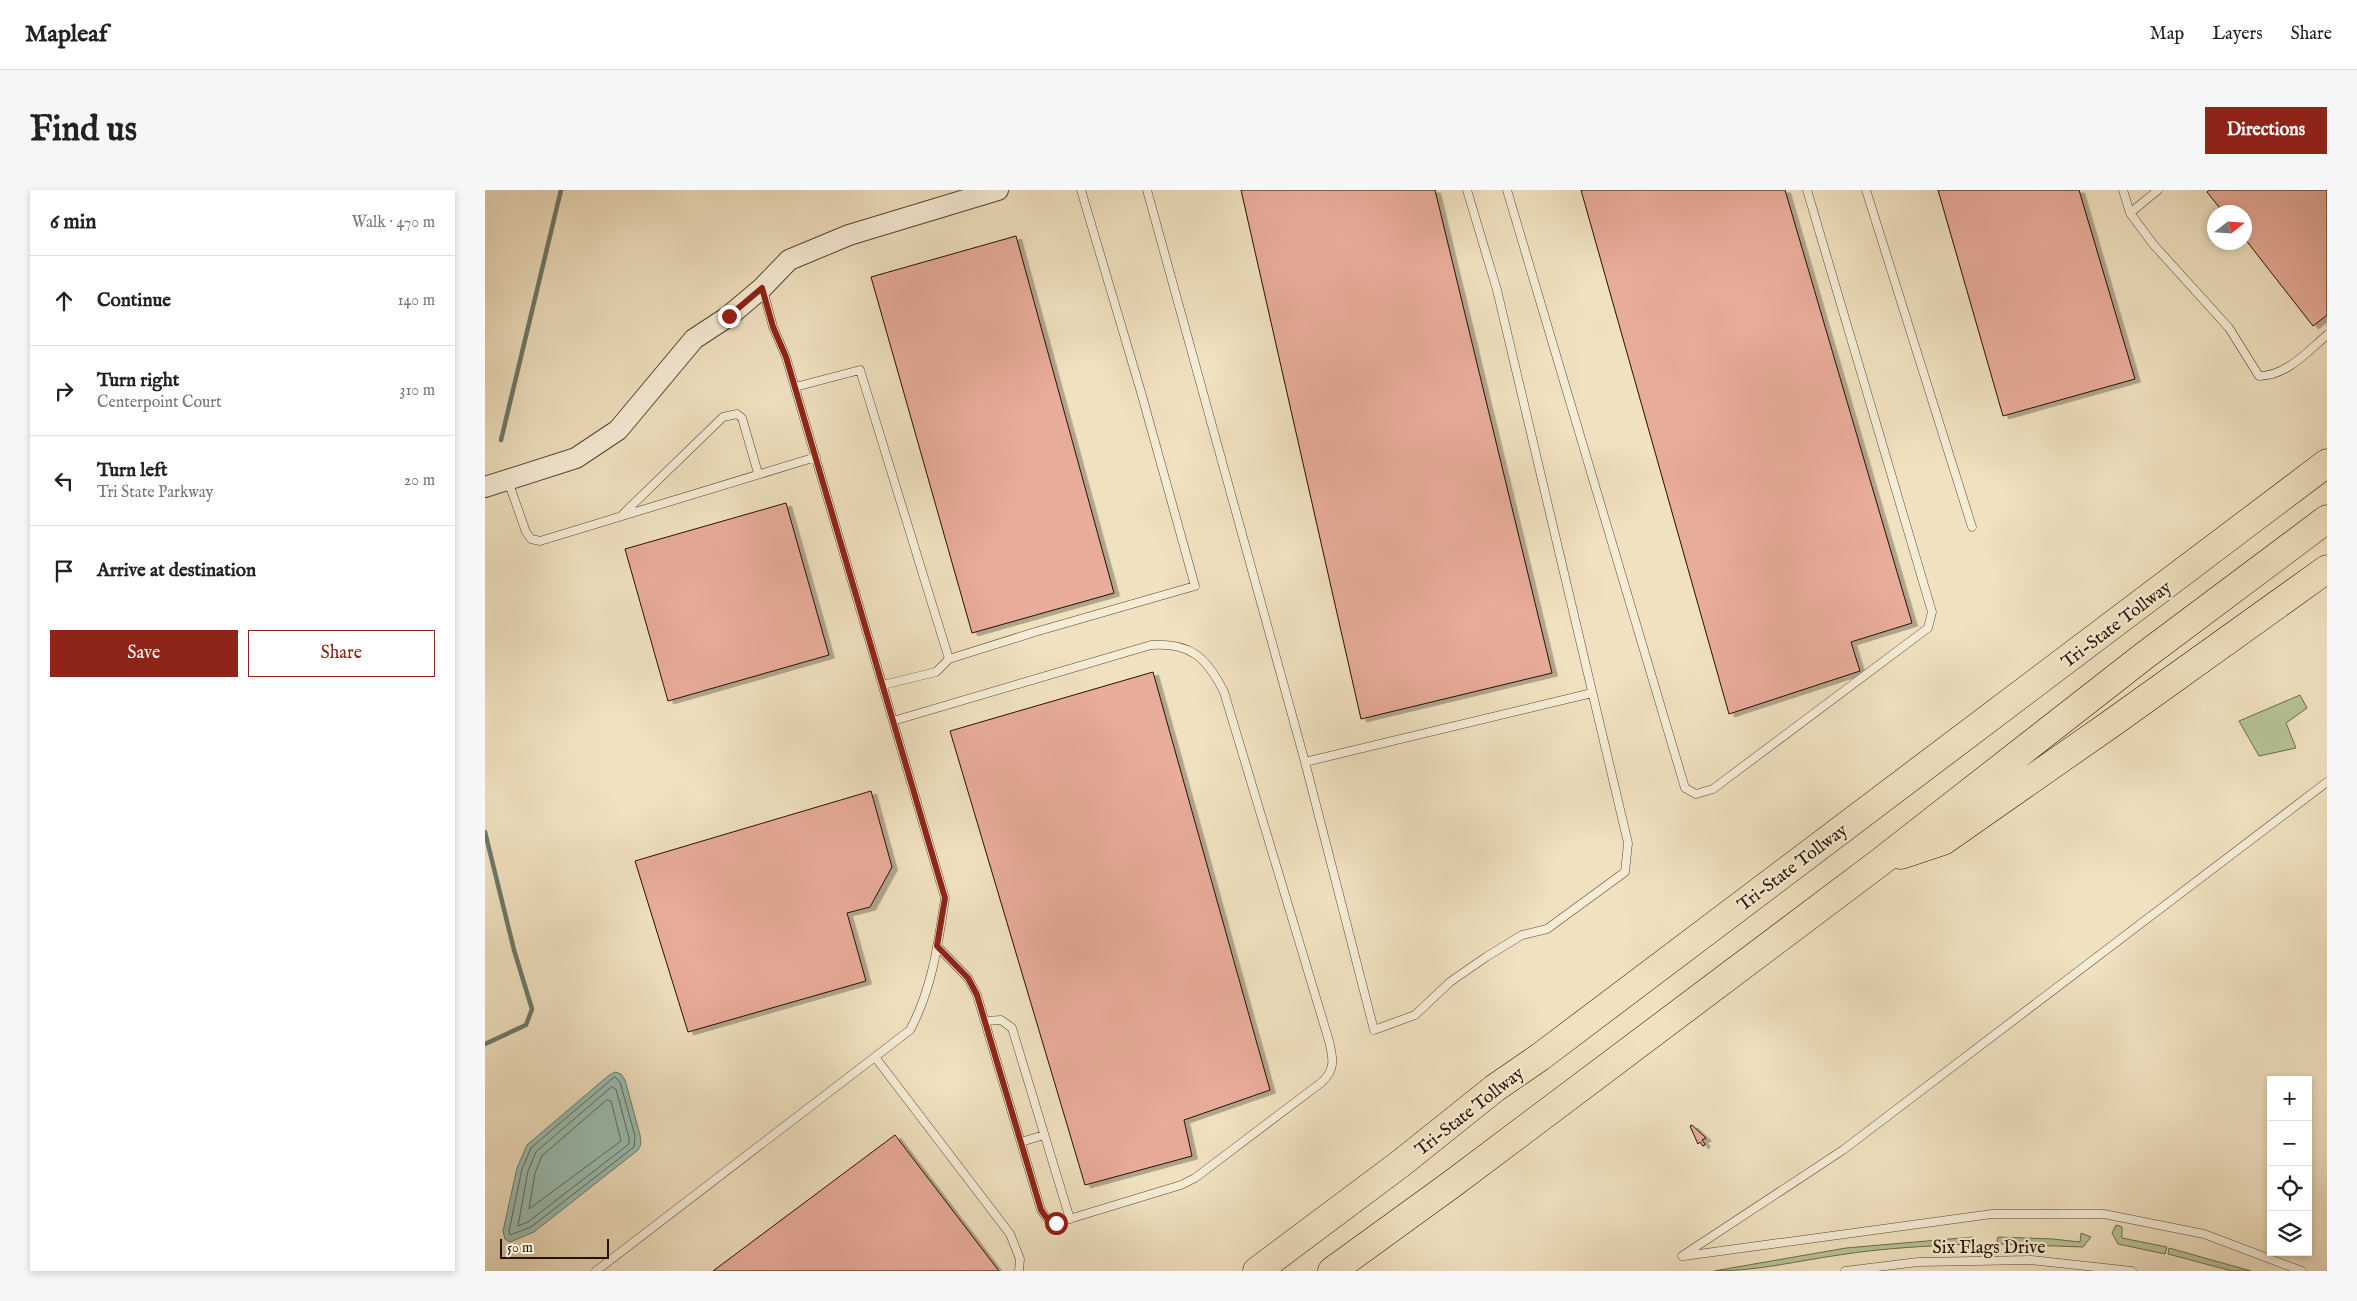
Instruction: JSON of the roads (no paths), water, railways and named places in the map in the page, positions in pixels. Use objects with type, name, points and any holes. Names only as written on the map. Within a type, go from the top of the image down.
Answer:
[{"type":"highway","name":"Tri-State Tollway","points":[[1257,1271],[1400,1164],[1495,1088],[1540,1057],[2327,463]]},
{"type":"highway","points":[[1331,1271],[1452,1184],[1879,863],[2144,656],[2327,519]]},
{"type":"highway","points":[[1879,863],[1943,840],[2120,717],[2327,569]]},
{"type":"street","points":[[485,487],[577,458],[618,430],[694,339],[729,316],[762,288],[789,260],[849,235],[998,190]]},
{"type":"lane","points":[[883,685],[936,672],[949,659],[1195,586],[1141,392],[1081,190]]},
{"type":"lane","points":[[1147,190],[1305,762],[1374,1030],[1415,1015],[1457,977],[1522,935],[1547,929],[1625,872],[1628,843],[1497,290],[1467,190]]},
{"type":"lane","points":[[1507,190],[1685,788],[1696,794],[1713,789],[1928,628],[1932,612],[1807,190]]},
{"type":"lane","points":[[1865,190],[1972,527]]},
{"type":"lane","points":[[2123,190],[2129,213],[2153,244],[2229,328],[2259,376],[2273,376],[2291,365],[2327,335]]},
{"type":"lane","points":[[2129,213],[2158,190]]},
{"type":"lane","points":[[596,1271],[910,1030],[923,1005],[937,946],[945,898],[786,357],[773,327],[762,288]]},
{"type":"lane","points":[[795,387],[860,370],[949,659]]},
{"type":"lane","points":[[622,516],[723,417],[729,414],[737,414],[742,418],[758,473]]},
{"type":"lane","points":[[508,481],[526,532],[531,539],[540,541],[758,473],[816,457]]},
{"type":"lane","points":[[893,721],[1151,645],[1167,644],[1185,647],[1201,658],[1214,672],[1224,692],[1329,1041],[1334,1064],[1330,1074],[1322,1082],[1195,1178],[1181,1185],[1056,1223],[1048,1220],[1041,1210],[977,995],[968,978],[937,946]]},
{"type":"lane","points":[[1305,762],[1593,693]]},
{"type":"lane","points":[[2302,1271],[2204,1234],[2105,1214],[1992,1214],[1682,1256],[1843,1150],[2327,782]]},
{"type":"lane","points":[[986,1021],[1001,1020],[1011,1028],[1070,1219]]},
{"type":"lane","points":[[875,1057],[1010,1234],[1020,1259],[1019,1271]]},
{"type":"lane","points":[[1021,1142],[1044,1135]]},
{"type":"lane","name":"Six Flags Drive","points":[[1845,1271],[1918,1262],[1971,1260],[2031,1260],[2132,1271]]},
{"type":"water","points":[[615,1072],[621,1074],[625,1080],[640,1135],[641,1144],[638,1150],[534,1232],[510,1242],[505,1239],[503,1231],[517,1168],[527,1145]]},
{"type":"waterway","points":[[501,440],[561,190]]},
{"type":"waterway","points":[[485,832],[514,950],[532,1009],[526,1025],[485,1044]]}]
